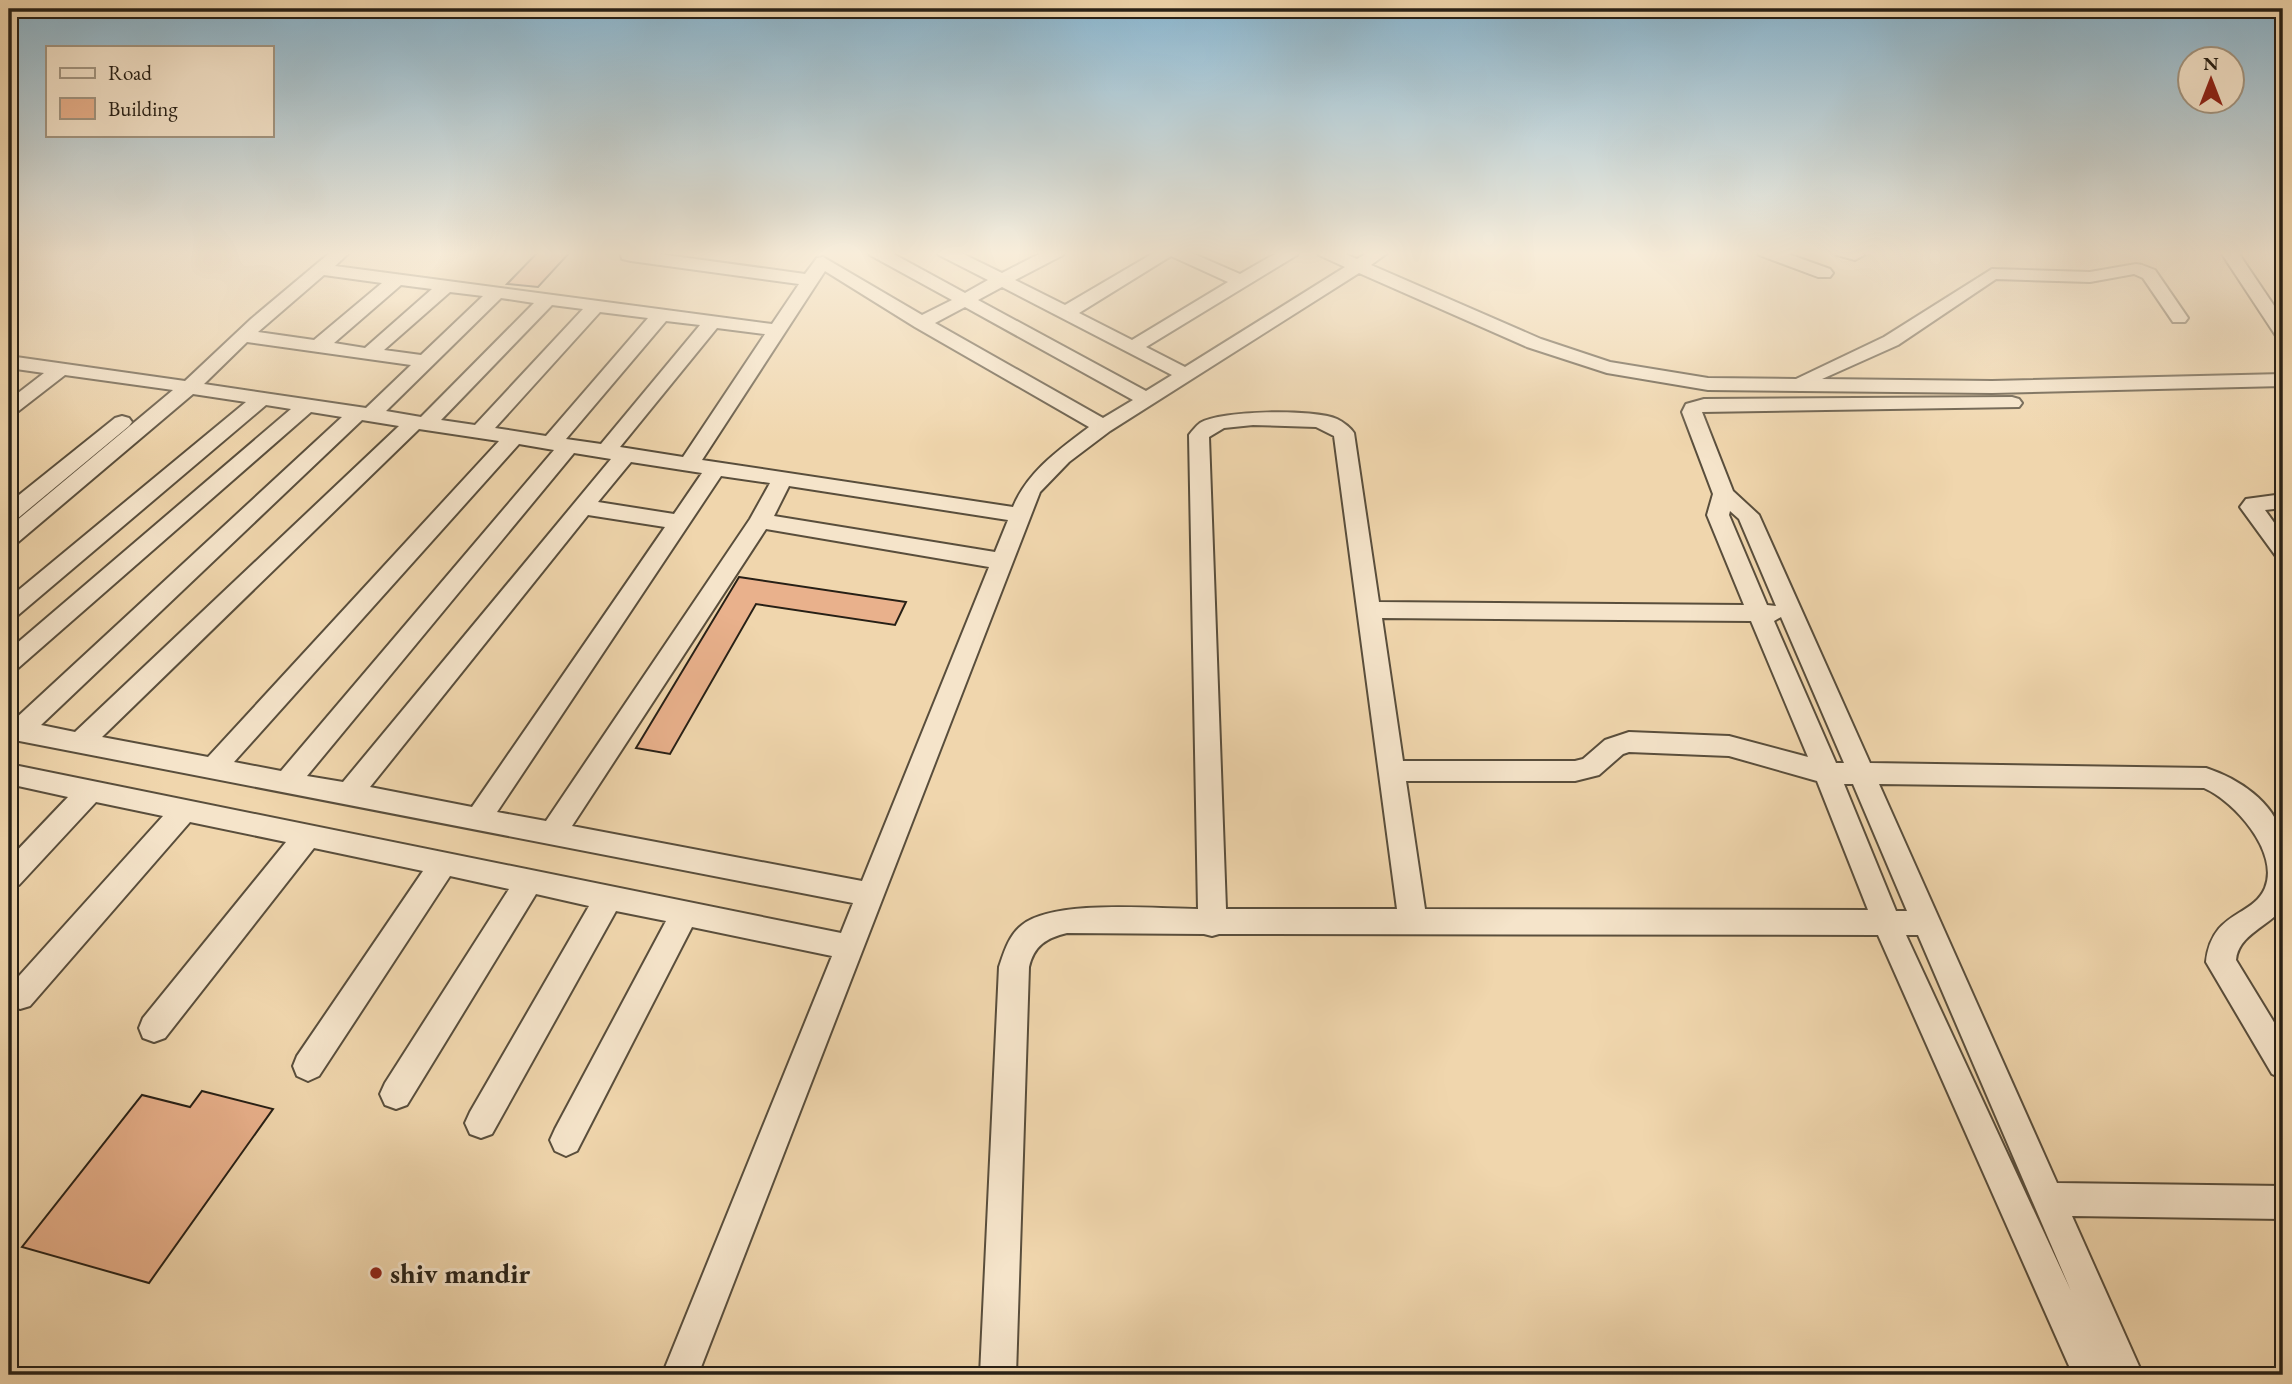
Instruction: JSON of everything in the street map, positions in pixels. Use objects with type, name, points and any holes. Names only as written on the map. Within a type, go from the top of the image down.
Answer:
[{"type":"street","points":[[9,538],[257,316]]},
{"type":"street","points":[[9,514],[243,336],[264,316]]},
{"type":"street","points":[[318,347],[355,316]]},
{"type":"street","points":[[369,354],[413,316]]},
{"type":"street","points":[[14,730],[365,414],[427,362],[473,316]]},
{"type":"street","points":[[80,743],[531,316]]},
{"type":"street","points":[[480,432],[587,316]]},
{"type":"street","points":[[287,782],[661,316]]},
{"type":"street","points":[[665,316],[777,330]]},
{"type":"street","points":[[689,464],[787,316]]},
{"type":"street","points":[[911,316],[1103,427]]},
{"type":"street","points":[[921,323],[935,316]]},
{"type":"street","points":[[996,316],[1146,399]]},
{"type":"street","points":[[1070,316],[1186,375]]},
{"type":"street","points":[[1132,348],[1185,316]]},
{"type":"street","points":[[680,1375],[1031,489],[1046,471],[1103,427],[1280,316]]},
{"type":"street","points":[[1468,316],[1607,367],[1708,384],[1992,387],[2283,380]]},
{"type":"street","points":[[1795,384],[1891,341],[1933,316]]},
{"type":"street","points":[[349,794],[583,507],[616,453],[712,322]]},
{"type":"street","points":[[243,336],[427,362]]},
{"type":"street","points":[[9,362],[179,385],[1019,515]]},
{"type":"street","points":[[9,409],[61,369]]},
{"type":"street","points":[[9,610],[262,398]]},
{"type":"street","points":[[2012,403],[1698,406],[1693,408],[1693,417],[1724,494],[1748,515],[2126,1375]]},
{"type":"street","points":[[9,663],[307,405]]},
{"type":"street","points":[[1212,923],[1199,435],[1203,428],[1227,420],[1316,421],[1329,423],[1344,433],[1413,923]]},
{"type":"street","points":[[213,768],[514,437]]},
{"type":"street","points":[[478,819],[716,468]]},
{"type":"street","points":[[553,833],[760,521],[783,479]]},
{"type":"street","points":[[1724,494],[1718,515],[1827,773],[1887,924],[2091,1375]]},
{"type":"street","points":[[2283,501],[2254,504],[2251,507],[2283,550]]},
{"type":"street","points":[[583,507],[679,522]]},
{"type":"street","points":[[760,521],[1001,561]]},
{"type":"street","points":[[1369,610],[1791,613]]},
{"type":"street","points":[[14,730],[870,894]]},
{"type":"street","points":[[1391,771],[1574,771],[1591,768],[1614,747],[1629,742],[1648,742],[1738,747],[1827,773],[2195,777],[2221,784],[2238,794],[2262,824],[2276,851],[2281,877],[2277,895],[2226,937],[2220,948],[2221,962],[2283,1064]]},
{"type":"street","points":[[12,779],[185,810],[849,947]]},
{"type":"street","points":[[9,877],[90,791]]},
{"type":"street","points":[[20,996],[185,810]]},
{"type":"street","points":[[153,1028],[308,835]]},
{"type":"street","points":[[308,1066],[444,863]]},
{"type":"street","points":[[396,1094],[529,881]]},
{"type":"street","points":[[481,1123],[609,897]]},
{"type":"street","points":[[566,1140],[685,913]]},
{"type":"street","points":[[998,1375],[1014,967],[1018,950],[1030,934],[1047,924],[1926,923]]},
{"type":"street","points":[[2048,1199],[2283,1202]]},
{"type":"building","points":[[739,577],[906,602],[895,625],[756,604],[670,754],[636,748]]},
{"type":"building","points":[[202,1091],[273,1109],[149,1283],[22,1247],[142,1095],[190,1107]]},
{"type":"place","name":"shiv mandir","points":[[376,1273]]}]
